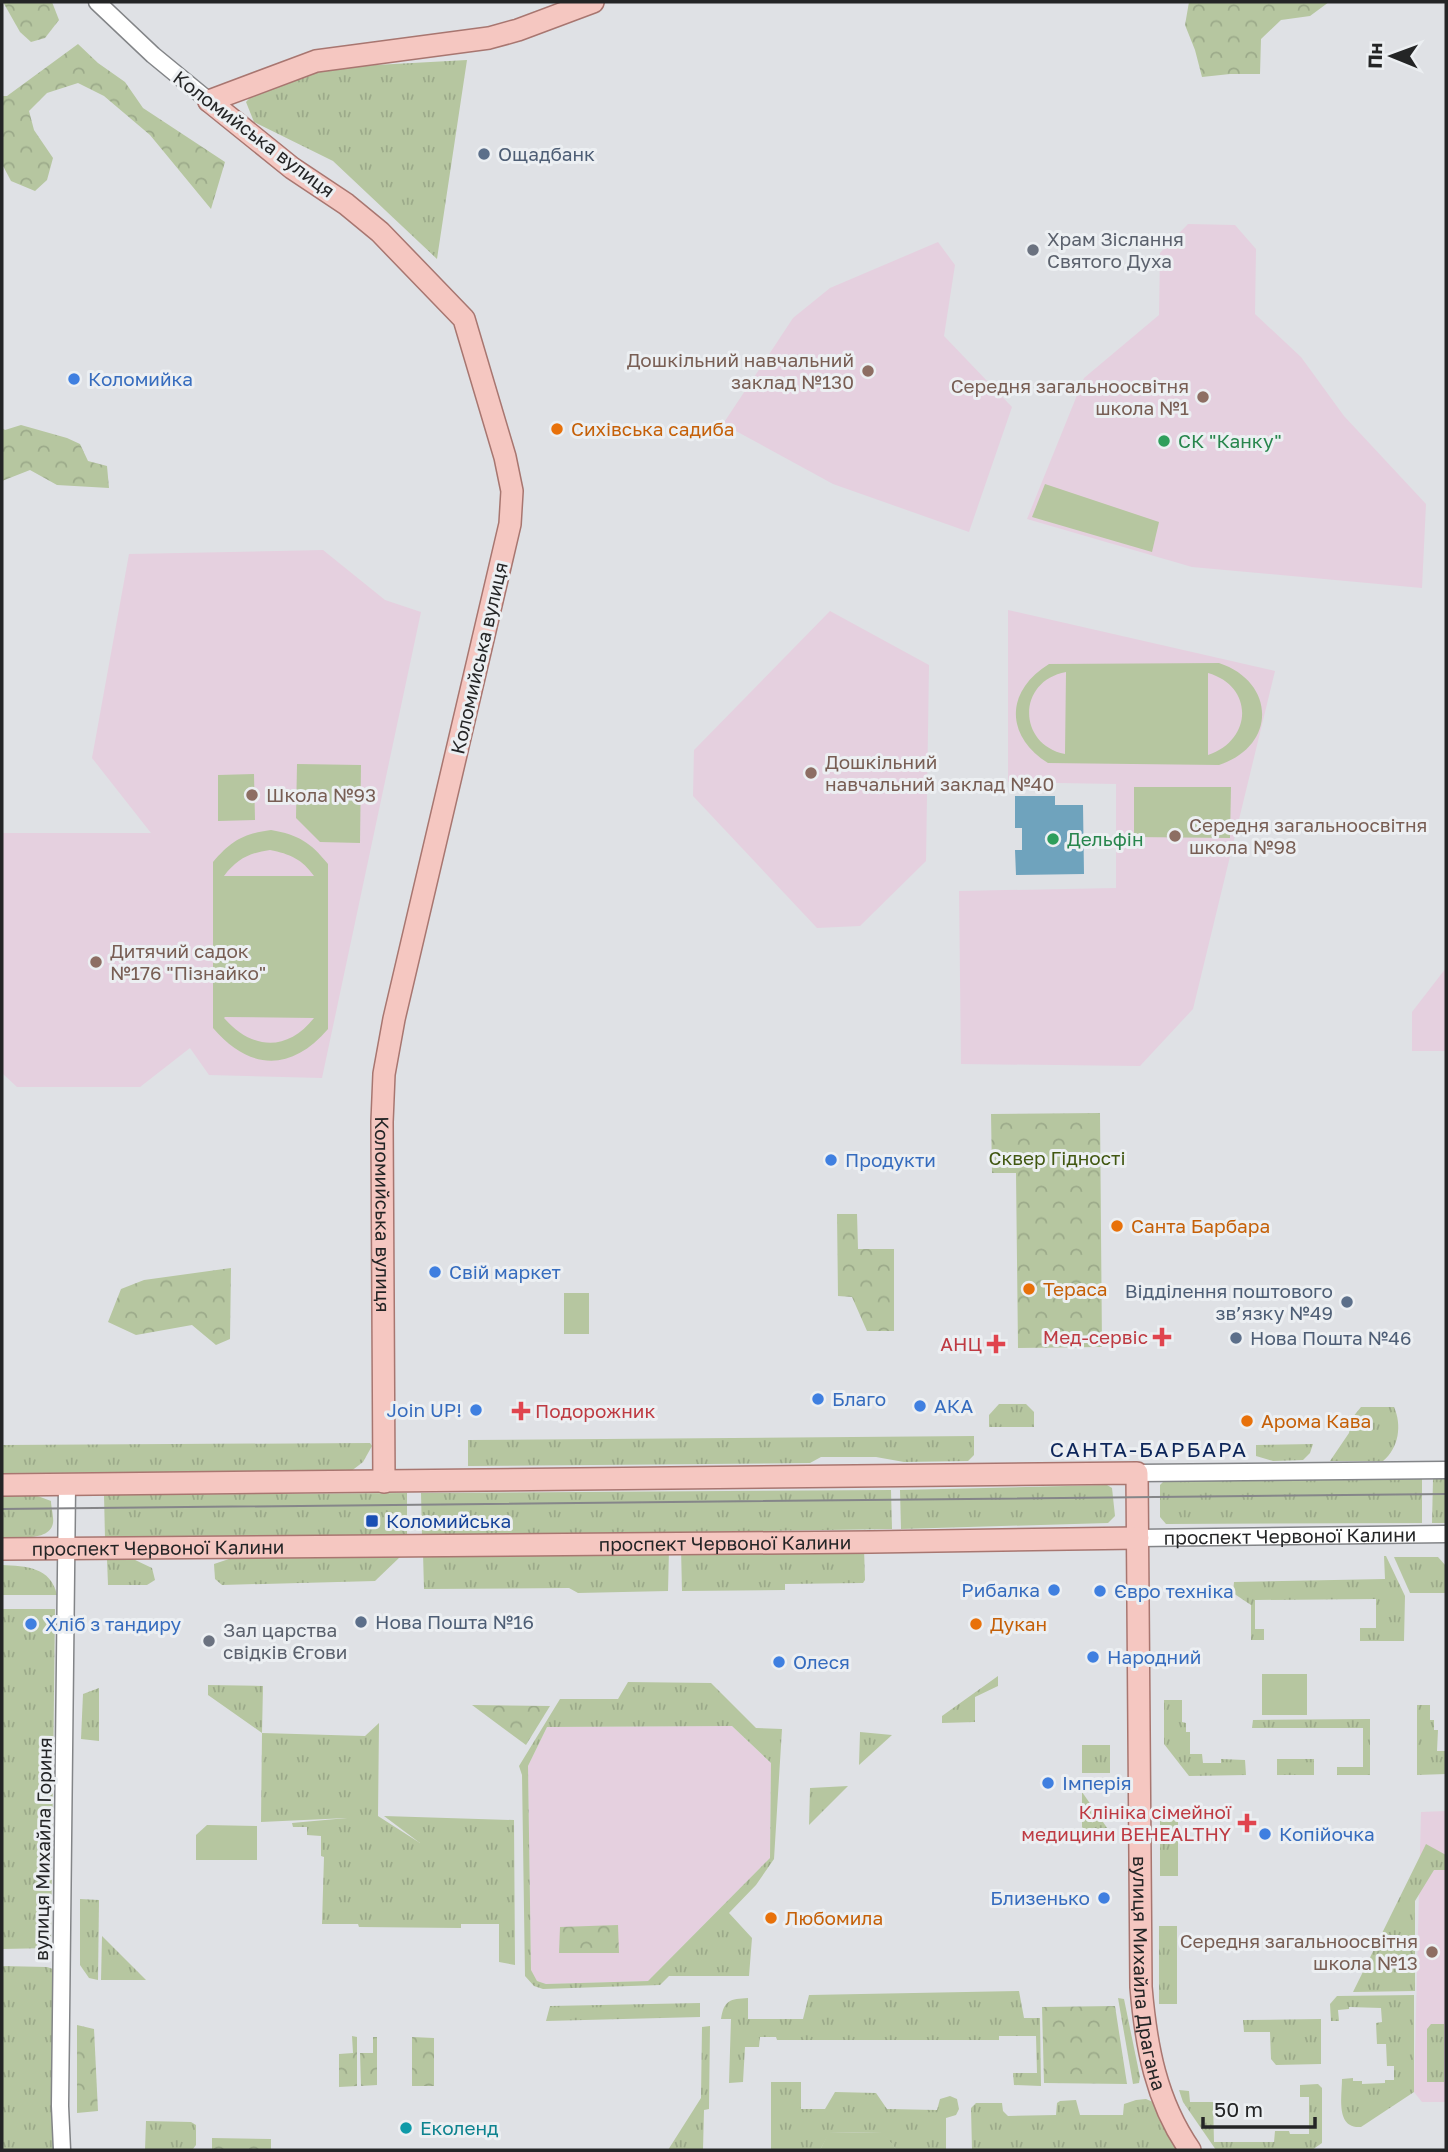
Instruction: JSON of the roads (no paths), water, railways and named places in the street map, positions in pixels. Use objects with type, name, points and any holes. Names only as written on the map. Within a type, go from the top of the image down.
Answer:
[{"type":"main road","points":[[209,101],[316,61],[489,38],[593,2]]},
{"type":"main road","name":"Коломийська вулиця","points":[[209,101],[292,168],[346,204],[380,232],[464,319],[505,457],[512,491],[510,524],[394,1019],[384,1074],[381,1213],[384,1482]]},
{"type":"main road","points":[[2,1485],[1137,1473]]},
{"type":"main road","name":"вулиця Михайла Драгана","points":[[1137,1473],[1143,2008],[1150,2059],[1160,2095],[1190,2150]]},
{"type":"main road","name":"проспект Червоної Калини","points":[[2,1549],[1138,1538]]},
{"type":"street","name":"Коломийська вулиця","points":[[97,2],[153,55],[209,101]]},
{"type":"street","points":[[1137,1473],[1446,1470]]},
{"type":"street","name":"вулиця Михайла Гориня","points":[[62,2150],[60,2106],[67,1485]]},
{"type":"street","name":"проспект Червоної Калини","points":[[1138,1538],[1446,1534]]},
{"type":"water","name":"Дельфін","points":[[1015,796],[1055,796],[1055,805],[1083,805],[1084,874],[1016,875],[1015,850],[1022,850],[1022,828],[1015,828]]},
{"type":"tram line","points":[[2,1509],[1446,1494]]},
{"type":"place","name":"Ощадбанк","points":[[484,154]]},
{"type":"place","name":"Храм Зіслання Святого Духа","points":[[1033,250]]},
{"type":"place","name":"Дошкільний навчальний заклад №130","points":[[868,371]]},
{"type":"place","name":"Коломийка","points":[[74,379]]},
{"type":"place","name":"Середня загальноосвітня школа №1","points":[[1203,397]]},
{"type":"place","name":"Сихівська садиба","points":[[557,429]]},
{"type":"place","name":"СК \"Канку\"","points":[[1164,441]]},
{"type":"place","name":"Дошкільний навчальний заклад №40","points":[[811,773]]},
{"type":"place","name":"Школа №93","points":[[252,795]]},
{"type":"place","name":"Середня загальноосвітня школа №98","points":[[1175,836]]},
{"type":"place","name":"Дельфін","points":[[1053,839]]},
{"type":"place","name":"Дитячий садок №176 \"Пізнайко\"","points":[[96,962]]},
{"type":"place","name":"Продукти","points":[[831,1160]]},
{"type":"place","name":"Санта Барбара","points":[[1117,1226]]},
{"type":"place","name":"Свiй маркет","points":[[435,1272]]},
{"type":"place","name":"Тераса","points":[[1029,1289]]},
{"type":"place","name":"Відділення поштового зв’язку №49","points":[[1347,1302]]},
{"type":"place","name":"Мед-сервіс","points":[[1162,1337]]},
{"type":"place","name":"Нова Пошта №46","points":[[1236,1338]]},
{"type":"place","name":"АНЦ","points":[[996,1344]]},
{"type":"place","name":"Благо","points":[[818,1399]]},
{"type":"place","name":"АКА","points":[[920,1406]]},
{"type":"place","name":"Join UP!","points":[[476,1410]]},
{"type":"place","name":"Подорожник","points":[[521,1411]]},
{"type":"place","name":"Арома Кава","points":[[1247,1421]]},
{"type":"place","name":"Коломийська","points":[[372,1521]]},
{"type":"place","name":"Рибалка","points":[[1054,1590]]},
{"type":"place","name":"Євро техніка","points":[[1100,1591]]},
{"type":"place","name":"Нова Пошта №16","points":[[361,1622]]},
{"type":"place","name":"Хліб з тандиру","points":[[31,1624]]},
{"type":"place","name":"Дукан","points":[[976,1624]]},
{"type":"place","name":"Зал царства свідків Єгови","points":[[209,1641]]},
{"type":"place","name":"Народний","points":[[1093,1657]]},
{"type":"place","name":"Олеся","points":[[779,1662]]},
{"type":"place","name":"Імперія","points":[[1048,1783]]},
{"type":"place","name":"Клініка сімейної медицини BEHEALTHY","points":[[1247,1823]]},
{"type":"place","name":"Копійочка","points":[[1265,1834]]},
{"type":"place","name":"Близенько","points":[[1104,1898]]},
{"type":"place","name":"Любомила","points":[[771,1918]]},
{"type":"place","name":"Середня загальноосвітня школа №13","points":[[1432,1952]]},
{"type":"place","name":"Еколенд","points":[[406,2128]]},
{"type":"district","name":"САНТА-БАРБАРА","points":[[1149,1450]]},
{"type":"park label","name":"Сквер Гідності","points":[[1057,1158]]}]
